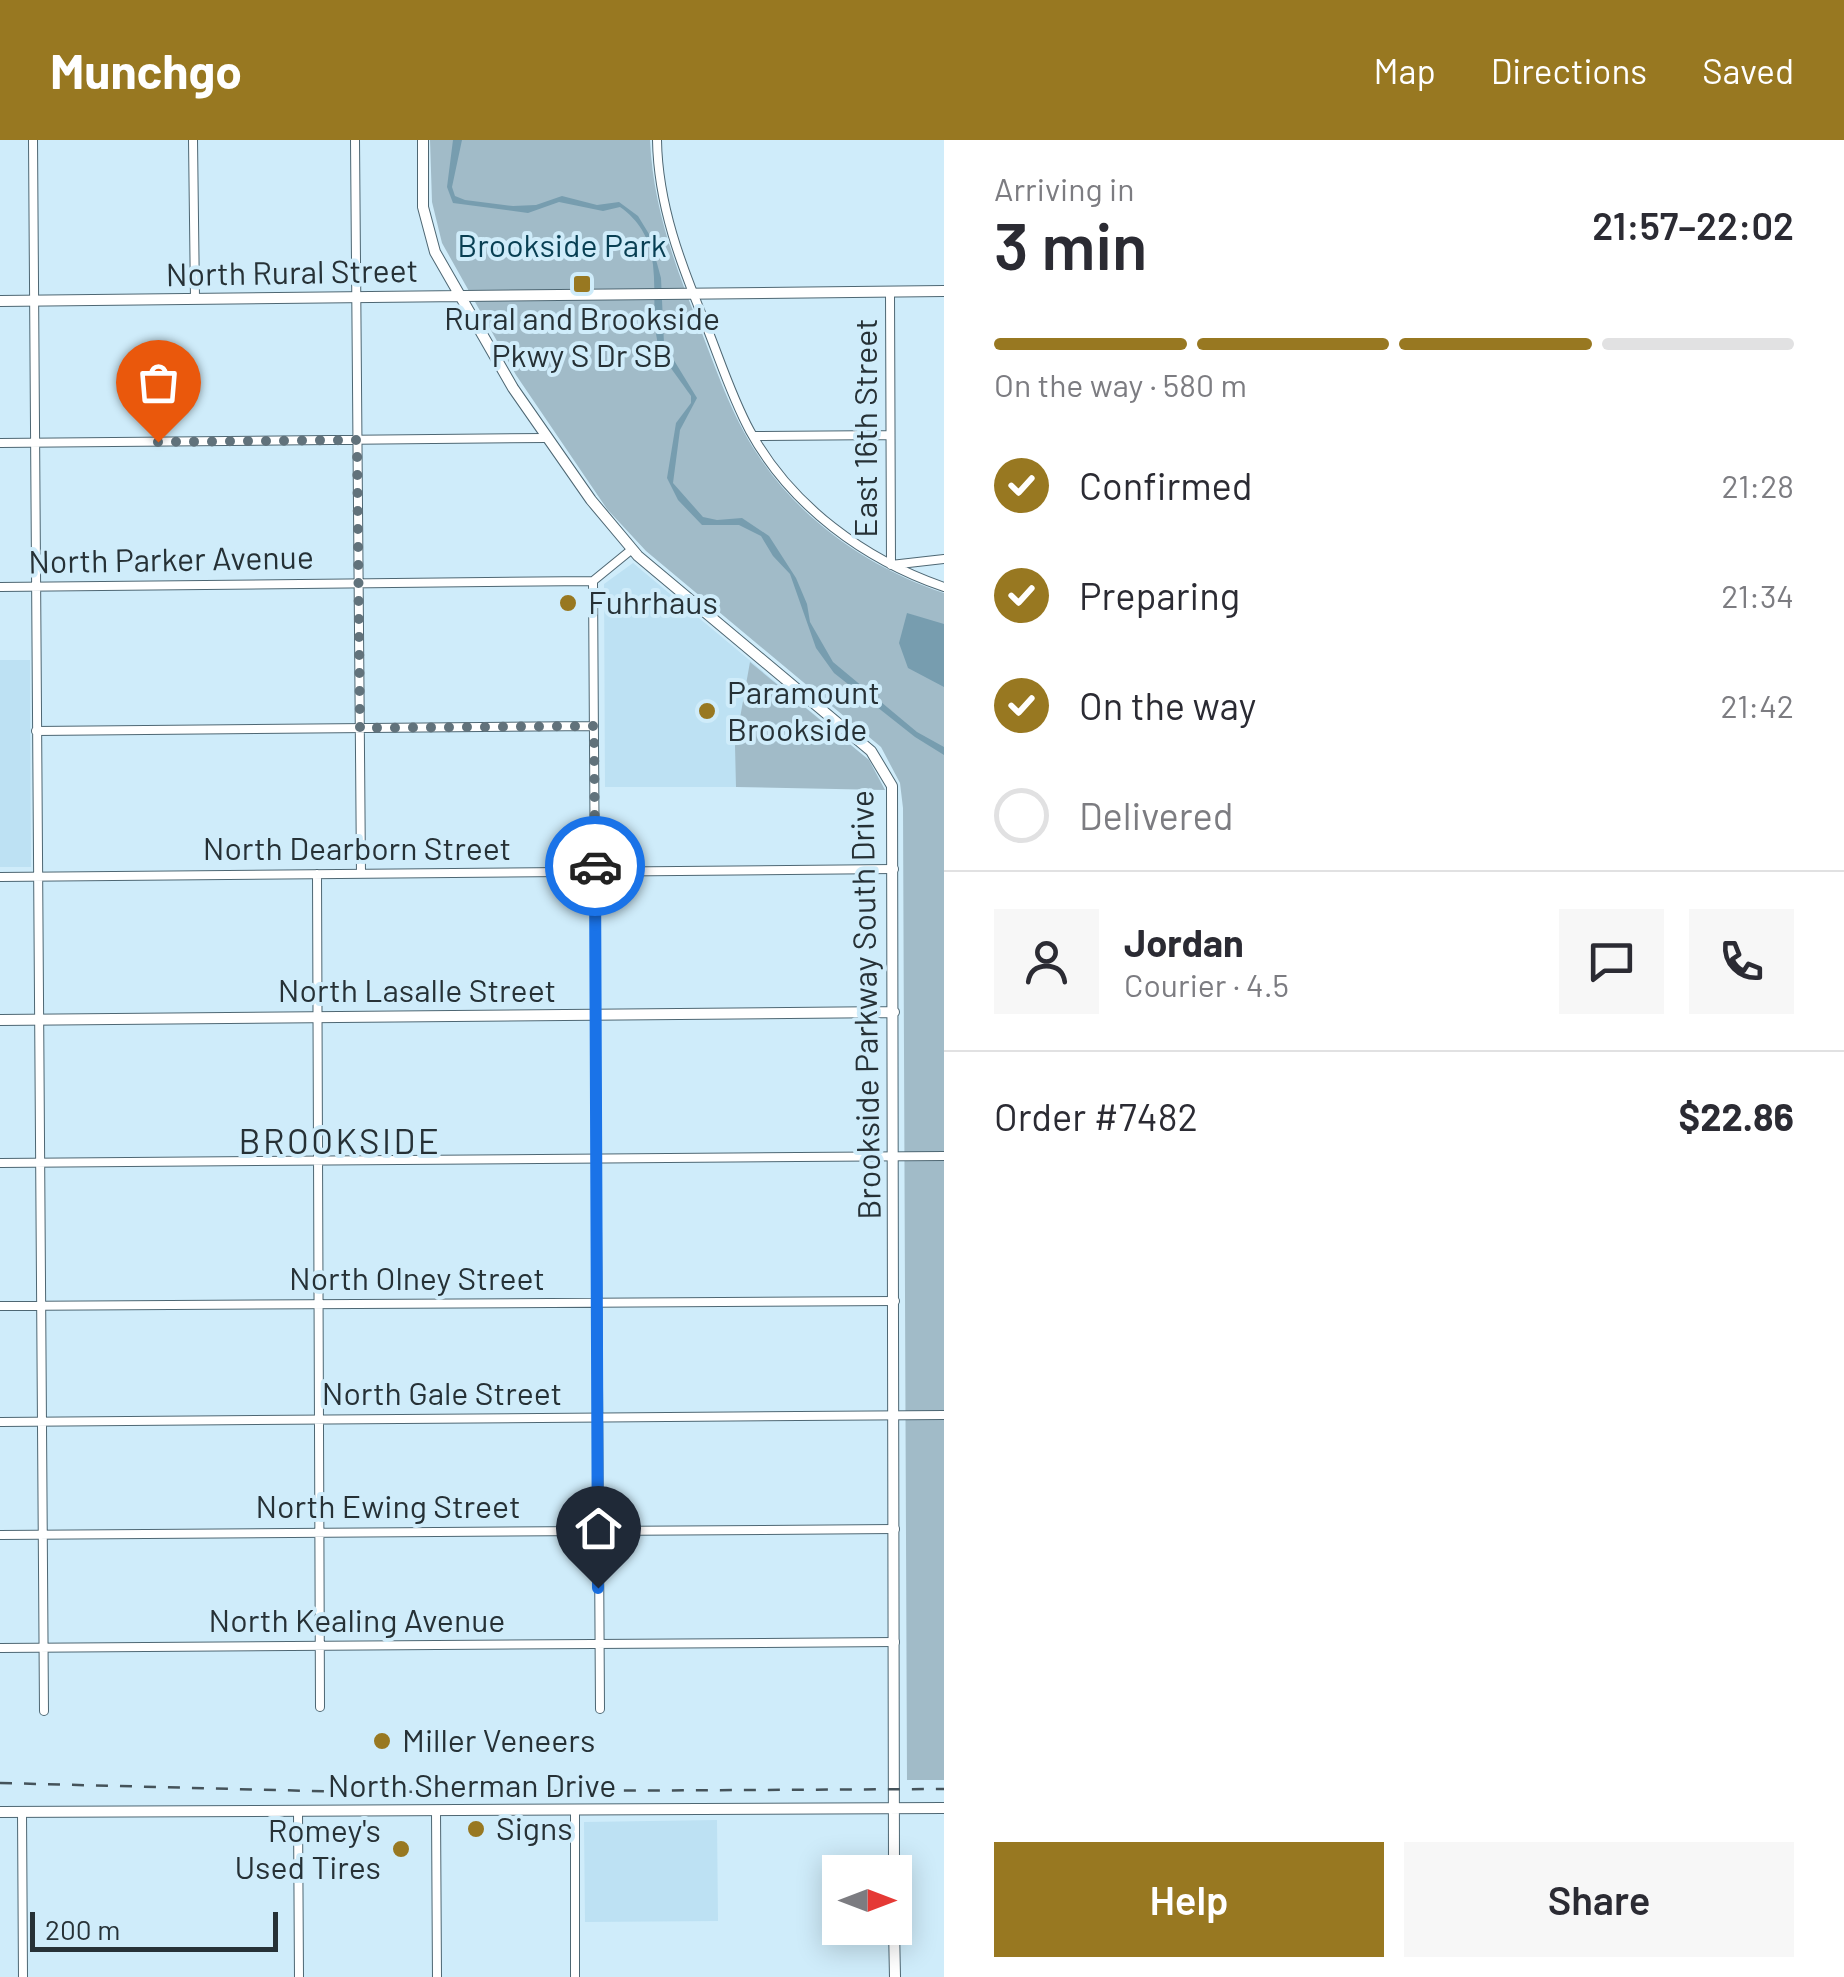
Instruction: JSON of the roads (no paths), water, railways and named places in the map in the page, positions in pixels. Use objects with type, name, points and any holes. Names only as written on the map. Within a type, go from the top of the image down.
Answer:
[{"type":"main road","name":"Brookside Parkway South Drive","points":[[423,140],[425,222],[433,249],[546,438],[632,550],[875,755],[893,794],[894,1808]]},
{"type":"main road","name":"North Rural Street","points":[[0,301],[944,292]]},
{"type":"main road","name":"North Lasalle Street","points":[[0,1020],[894,1012]]},
{"type":"main road","points":[[894,1808],[894,1855]]},
{"type":"main road","name":"North Sherman Drive","points":[[0,1812],[944,1808]]},
{"type":"main road","points":[[894,1945],[895,1977]]},
{"type":"street","points":[[33,140],[44,1711]]},
{"type":"street","points":[[194,140],[195,299]]},
{"type":"street","points":[[354,140],[361,874]]},
{"type":"street","points":[[658,140],[670,228],[693,294],[753,436],[770,462],[822,519],[890,564],[944,587]]},
{"type":"street","name":"East 16th Street","points":[[890,292],[890,564]]},
{"type":"street","points":[[753,436],[890,435]]},
{"type":"street","points":[[0,443],[546,438]]},
{"type":"street","points":[[600,1709],[593,581],[632,550]]},
{"type":"street","points":[[890,564],[944,560]]},
{"type":"street","name":"North Parker Avenue","points":[[0,586],[593,581]]},
{"type":"street","points":[[36,731],[594,726]]},
{"type":"street","name":"North Dearborn Street","points":[[0,876],[894,870]]},
{"type":"street","points":[[318,874],[320,1707]]},
{"type":"street","points":[[0,1163],[944,1156]]},
{"type":"street","name":"North Olney Street","points":[[0,1306],[895,1301]]},
{"type":"street","name":"North Gale Street","points":[[0,1422],[944,1415]]},
{"type":"street","name":"North Ewing Street","points":[[0,1535],[896,1529]]},
{"type":"street","name":"North Kealing Avenue","points":[[0,1648],[895,1642]]},
{"type":"street","points":[[575,1810],[576,1977]]},
{"type":"street","points":[[436,1811],[437,1977]]},
{"type":"street","points":[[22,1812],[23,1977]]},
{"type":"street","points":[[298,1812],[299,1977]]},
{"type":"railway","points":[[0,1783],[352,1792],[944,1789]]},
{"type":"place","name":"Rural and Brookside Pkwy S Dr SB","points":[[582,284]]},
{"type":"place","name":"Fuhrhaus","points":[[568,603]]},
{"type":"place","name":"Paramount Brookside","points":[[707,711]]},
{"type":"place","name":"Miller Veneers","points":[[382,1741]]},
{"type":"place","name":"Signs","points":[[476,1829]]},
{"type":"place","name":"Romey's Used Tires","points":[[401,1849]]},
{"type":"district","name":"BROOKSIDE","points":[[340,1142]]},
{"type":"park label","name":"Brookside Park","points":[[562,246]]}]
